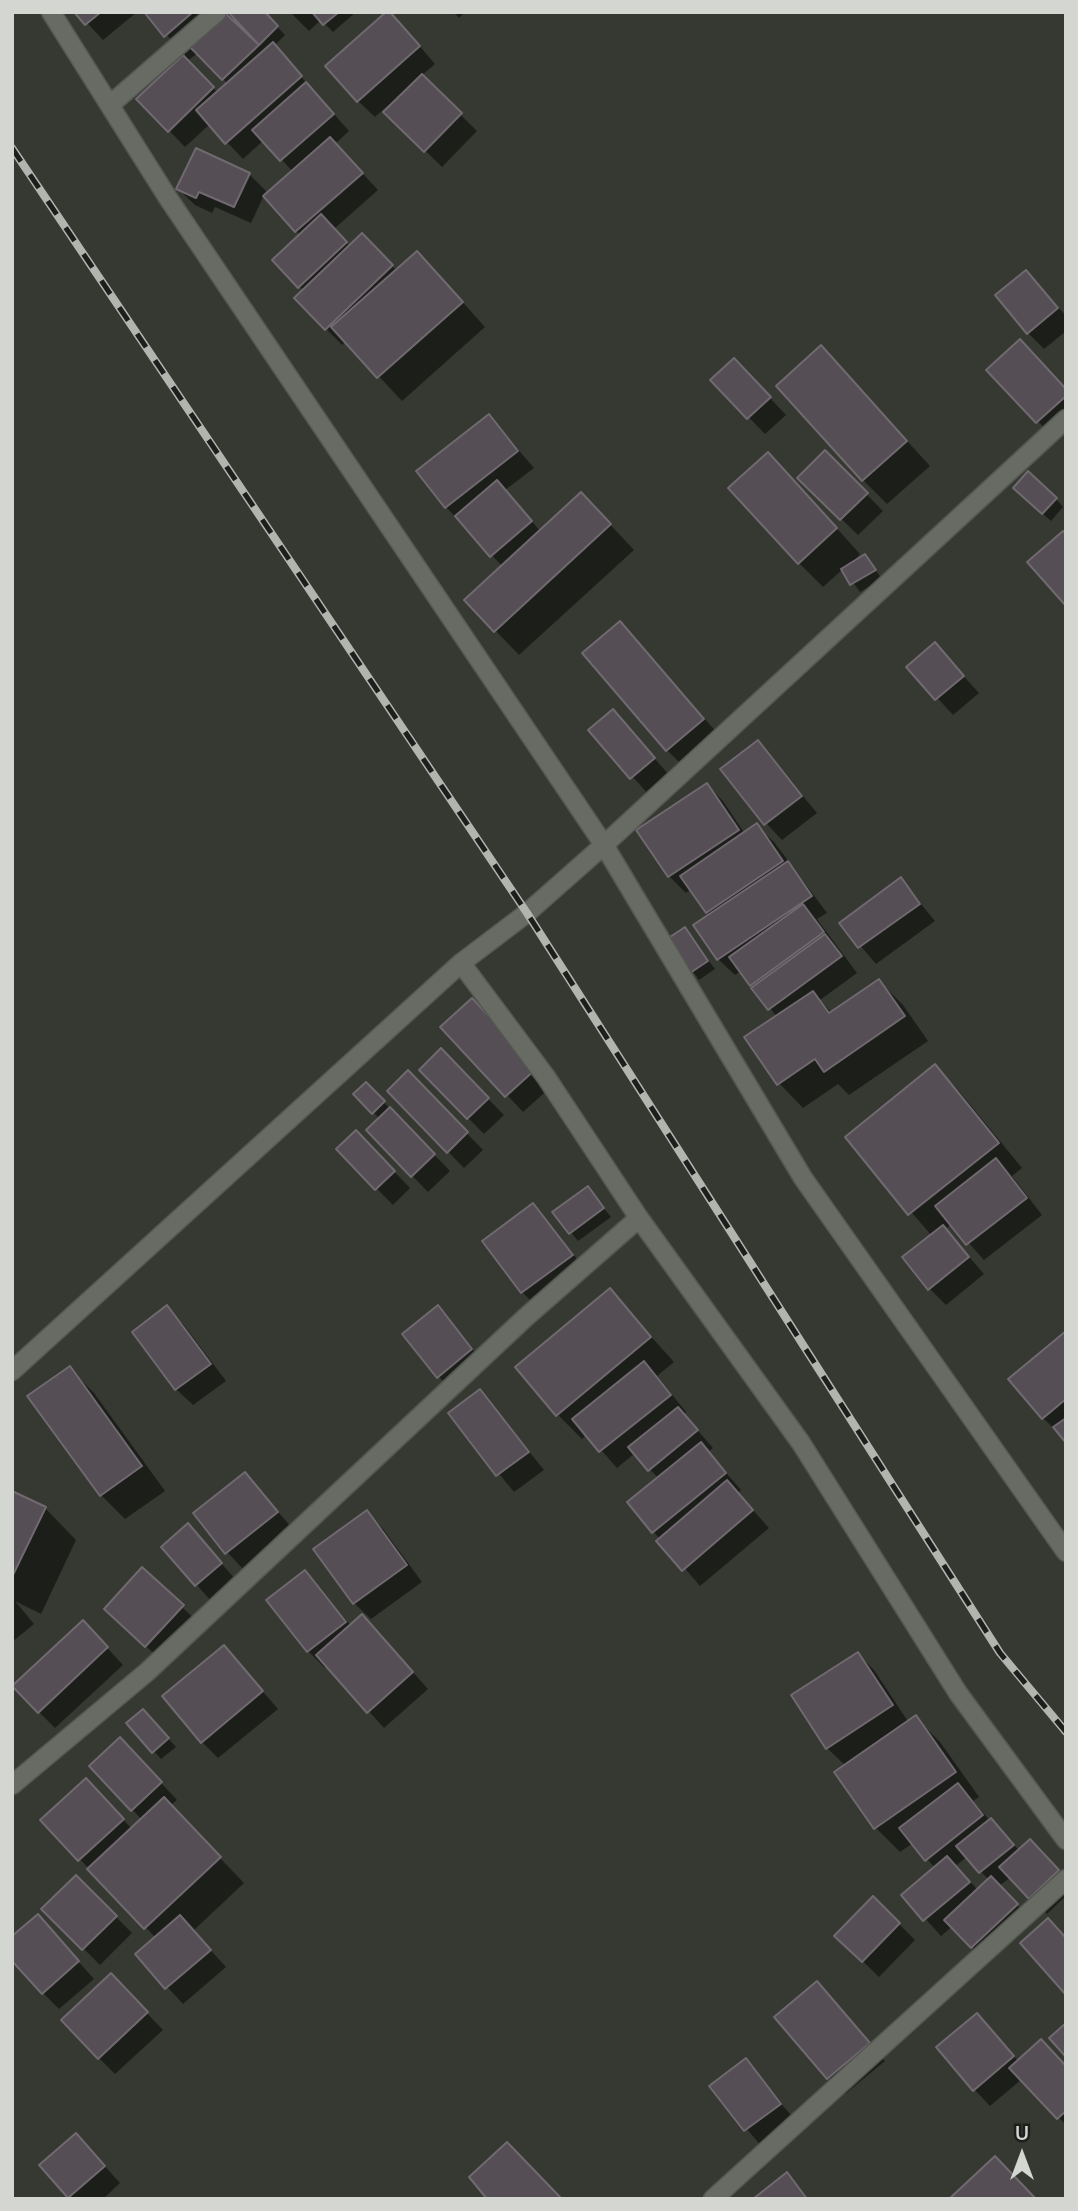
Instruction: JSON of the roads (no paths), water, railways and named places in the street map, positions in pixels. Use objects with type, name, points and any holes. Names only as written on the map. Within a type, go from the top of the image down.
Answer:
[{"type":"street","points":[[51,12],[168,198],[604,845],[803,1178],[1066,1552]]},
{"type":"street","points":[[111,104],[217,12]]},
{"type":"street","points":[[12,1371],[461,962],[527,913],[604,845],[1066,419]]},
{"type":"street","points":[[461,962],[547,1077],[639,1218],[801,1443],[958,1693],[1066,1840]]},
{"type":"street","points":[[12,1785],[147,1672],[526,1317],[639,1218]]},
{"type":"street","points":[[713,2199],[1066,1879]]},
{"type":"railway","points":[[12,148],[527,913],[1000,1653],[1066,1732]]}]
